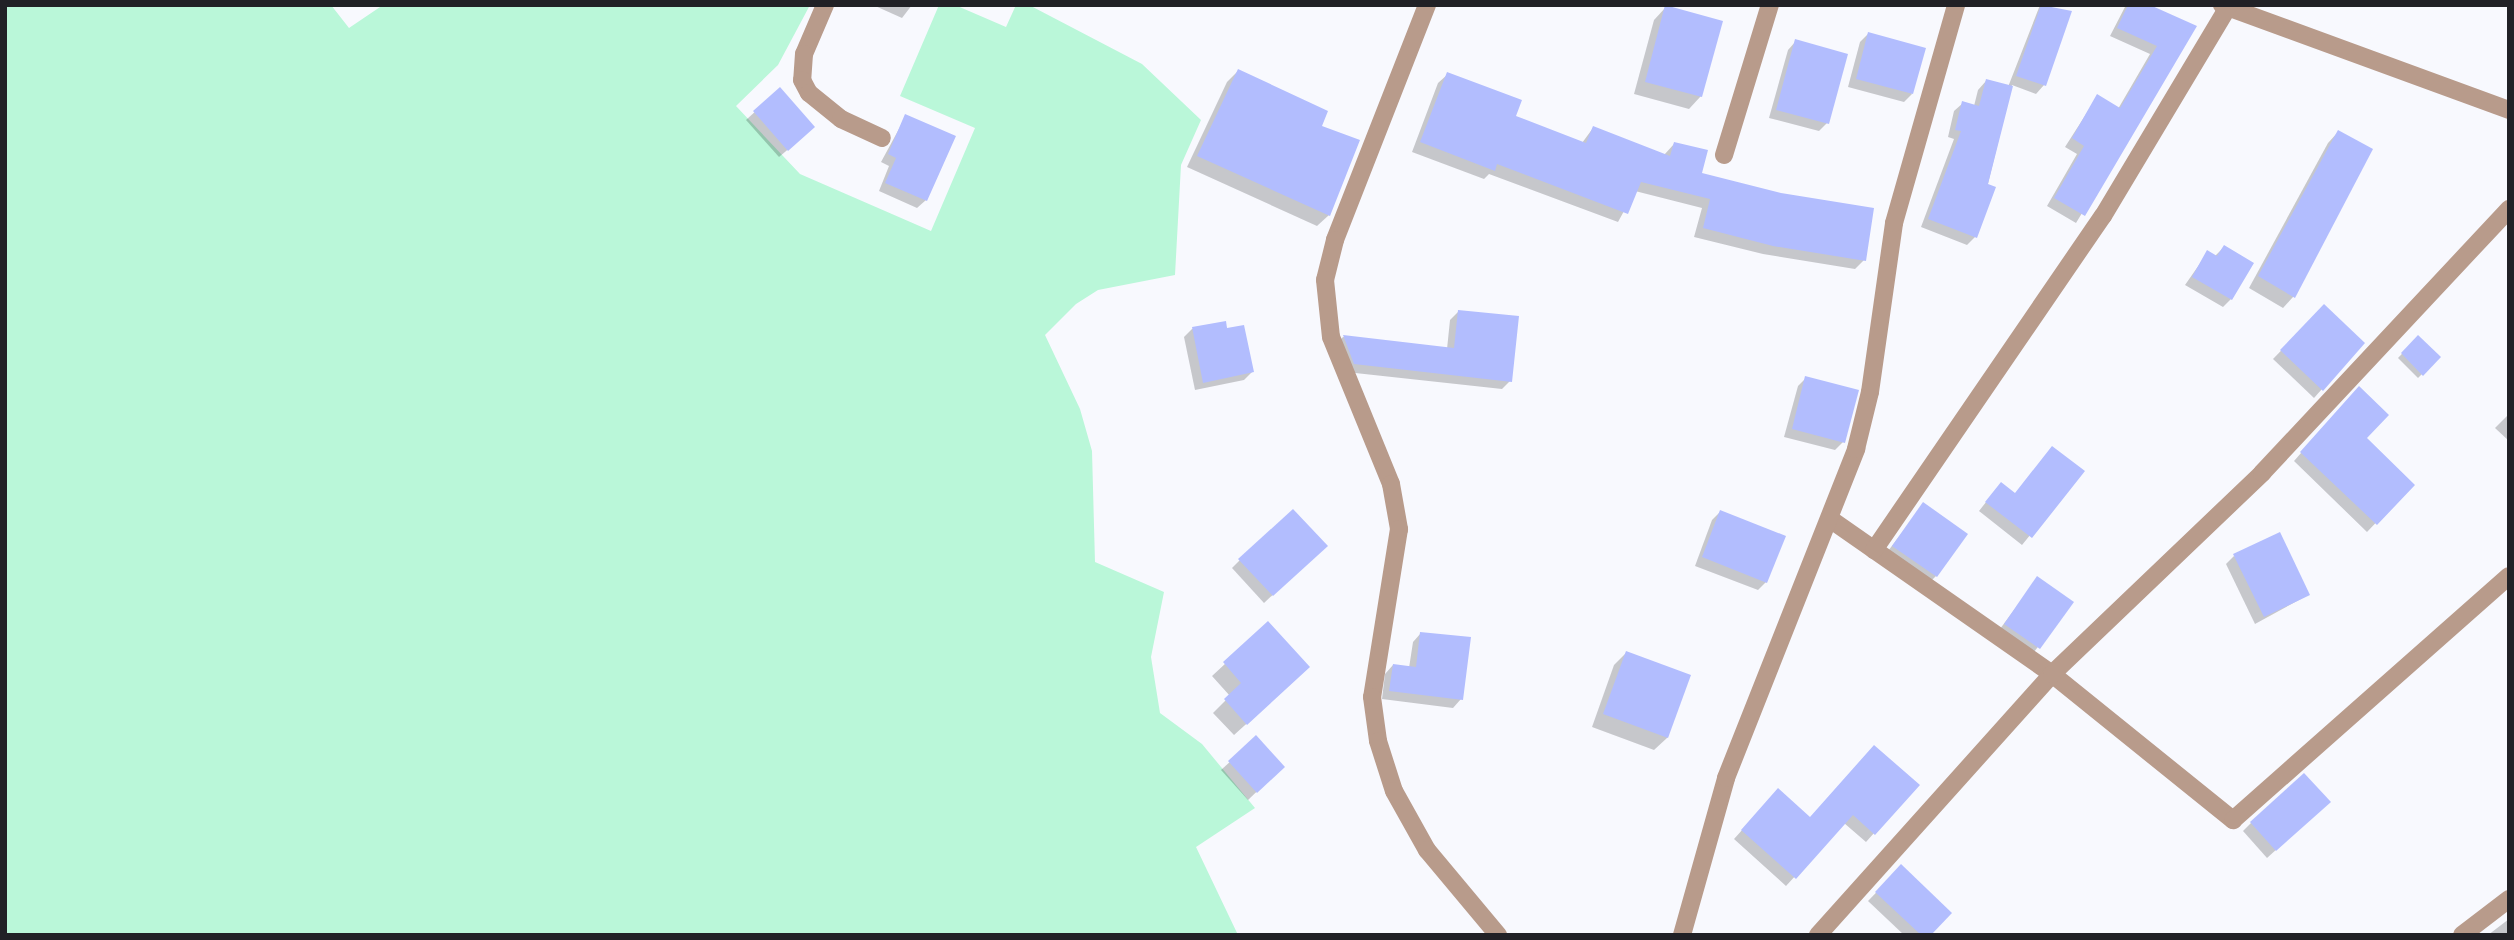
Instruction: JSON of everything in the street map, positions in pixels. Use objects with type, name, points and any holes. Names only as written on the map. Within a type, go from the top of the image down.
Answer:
[{"type":"street","points":[[825,5],[804,54],[802,80],[809,93],[841,119],[882,138]]},
{"type":"street","points":[[1427,5],[1335,240],[1325,280],[1331,337],[1391,484],[1399,528],[1374,674],[1378,741],[1394,791],[1427,850],[1498,935]]},
{"type":"street","points":[[1724,155],[1770,5]]},
{"type":"street","points":[[1682,935],[1726,778],[1856,449],[1870,392],[1894,223],[1956,5]]},
{"type":"street","points":[[1874,550],[2102,216],[2225,6],[2509,110]]},
{"type":"street","points":[[1818,935],[2052,674],[2262,473],[2509,209]]},
{"type":"street","points":[[1830,519],[2052,674],[2232,820],[2509,576]]},
{"type":"street","points":[[2462,935],[2509,900]]},
{"type":"green space","points":[[5,5],[331,5],[349,28],[383,5],[810,5],[778,65],[736,106],[800,174],[931,231],[975,128],[900,96],[939,5],[955,5],[1006,27],[1016,5],[1029,5],[1142,64],[1201,120],[1181,165],[1175,275],[1098,290],[1076,304],[1045,335],[1080,409],[1092,451],[1095,562],[1164,592],[1151,657],[1160,713],[1202,744],[1255,808],[1196,847],[1238,935],[5,935]]},
{"type":"building","points":[[1665,5],[1723,21],[1702,97],[1645,82]]},
{"type":"building","points":[[2041,5],[2072,11],[2046,86],[2016,76]]},
{"type":"building","points":[[2128,5],[2150,5],[2197,26],[2085,216],[2054,198],[2084,146],[2072,138],[2097,94],[2120,108],[2157,46],[2117,28]]},
{"type":"building","points":[[1868,32],[1926,48],[1913,94],[1856,79]]},
{"type":"building","points":[[1795,39],[1848,54],[1829,124],[1776,110]]},
{"type":"building","points":[[1238,69],[1328,111],[1322,126],[1360,140],[1330,216],[1197,156]]},
{"type":"building","points":[[1447,72],[1522,100],[1516,116],[1586,143],[1593,126],[1670,156],[1674,142],[1708,150],[1702,173],[1781,193],[1874,208],[1866,261],[1773,246],[1703,228],[1710,199],[1641,182],[1628,214],[1497,164],[1495,171],[1420,142]]},
{"type":"building","points":[[1986,79],[2013,86],[1988,184],[1996,187],[1977,238],[1928,219],[1961,131],[1955,130],[1962,101],[1979,106]]},
{"type":"building","points":[[780,87],[815,127],[788,151],[753,111]]},
{"type":"building","points":[[905,114],[956,136],[927,201],[885,183],[896,158],[888,154]]},
{"type":"building","points":[[2338,130],[2373,149],[2295,298],[2258,276]]},
{"type":"building","points":[[2224,245],[2254,263],[2232,300],[2192,277],[2207,250],[2217,256]]},
{"type":"building","points":[[2324,304],[2365,343],[2323,391],[2280,350]]},
{"type":"building","points":[[1458,310],[1519,316],[1512,382],[1354,364],[1343,335],[1454,348]]},
{"type":"building","points":[[1226,321],[1227,328],[1244,325],[1254,372],[1203,383],[1192,327]]},
{"type":"building","points":[[2418,335],[2441,357],[2423,376],[2401,353]]},
{"type":"building","points":[[1805,376],[1859,390],[1845,443],[1792,429]]},
{"type":"building","points":[[2359,386],[2389,415],[2367,438],[2415,485],[2377,525],[2300,452]]},
{"type":"building","points":[[2052,446],[2085,471],[2032,538],[1985,502],[2001,482],[2015,493]]},
{"type":"building","points":[[1923,502],[1968,534],[1937,577],[1892,546]]},
{"type":"building","points":[[1293,509],[1328,546],[1273,596],[1238,559]]},
{"type":"building","points":[[1720,510],[1786,536],[1767,583],[1702,557]]},
{"type":"building","points":[[2280,532],[2310,595],[2264,617],[2233,554]]},
{"type":"building","points":[[2037,576],[2074,602],[2040,649],[2004,624]]},
{"type":"building","points":[[1268,621],[1310,667],[1247,725],[1224,699],[1241,683],[1223,662]]},
{"type":"building","points":[[1420,632],[1471,637],[1463,700],[1389,691],[1393,664],[1416,667]]},
{"type":"building","points":[[1626,651],[1691,675],[1668,738],[1603,714]]},
{"type":"building","points":[[1256,735],[1285,767],[1257,793],[1228,761]]},
{"type":"building","points":[[1874,745],[1920,785],[1875,835],[1853,815],[1796,879],[1741,830],[1778,788],[1810,817]]},
{"type":"building","points":[[2304,773],[2331,802],[2276,851],[2250,822]]},
{"type":"building","points":[[1901,864],[1952,913],[1931,935],[1921,935],[1875,892]]}]
